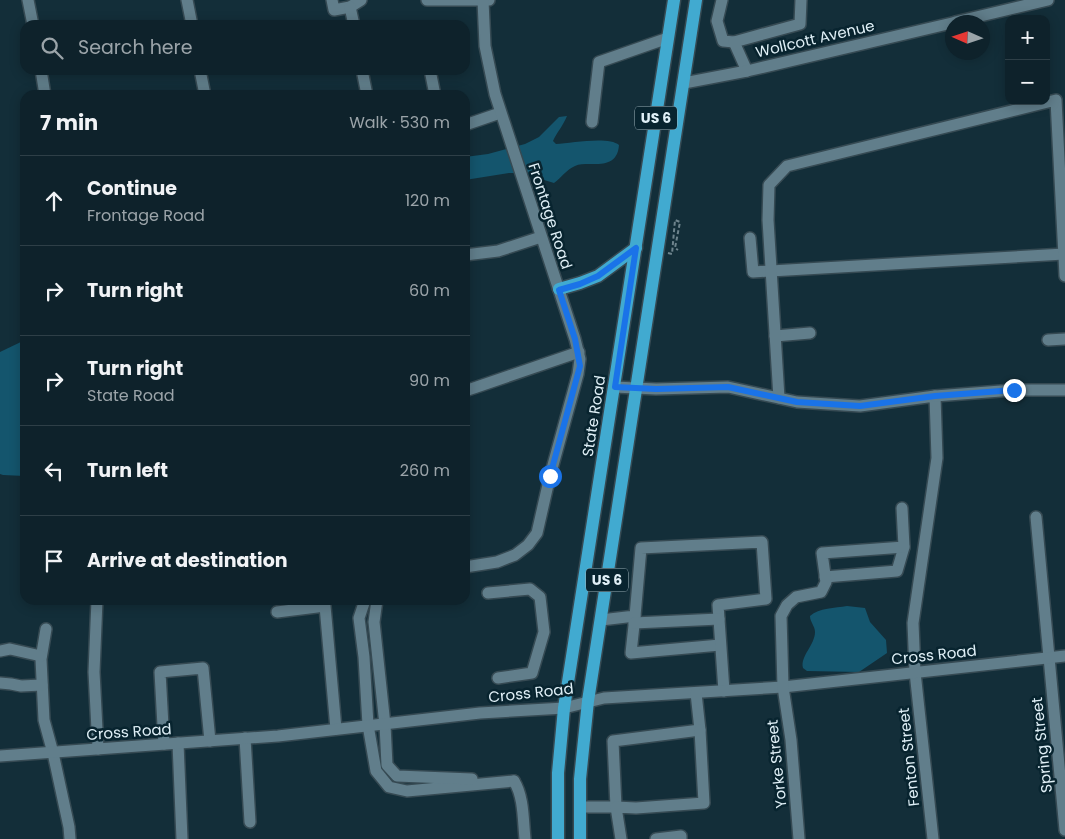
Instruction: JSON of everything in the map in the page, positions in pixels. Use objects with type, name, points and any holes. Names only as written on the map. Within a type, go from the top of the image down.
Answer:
[{"type":"main road","name":"State Road","points":[[558,839],[557,783],[564,708],[674,0]]},
{"type":"main road","name":"US 6","points":[[580,839],[580,779],[588,701],[696,0]]},
{"type":"main road","points":[[559,290],[598,276],[636,248]]},
{"type":"street","points":[[28,0],[31,20]]},
{"type":"street","points":[[187,0],[191,20]]},
{"type":"street","points":[[332,0],[334,10],[350,7],[361,0]]},
{"type":"street","points":[[427,0],[491,0]]},
{"type":"street","name":"Frontage Road","points":[[470,566],[497,562],[515,555],[528,545],[537,533],[550,476],[578,374],[578,352],[500,113],[485,46],[483,0]]},
{"type":"street","points":[[722,0],[717,21],[723,41],[734,42],[800,24],[801,0]]},
{"type":"street","name":"Wollcott Avenue","points":[[987,15],[1048,0]]},
{"type":"street","points":[[350,7],[353,20]]},
{"type":"street","name":"Wollcott Avenue","points":[[684,83],[748,71],[945,25]]},
{"type":"street","points":[[592,122],[599,62],[668,38]]},
{"type":"street","points":[[734,42],[748,71]]},
{"type":"street","points":[[41,75],[44,90]]},
{"type":"street","points":[[201,75],[204,90]]},
{"type":"street","points":[[363,75],[366,90]]},
{"type":"street","points":[[431,75],[434,90]]},
{"type":"street","points":[[779,398],[768,220],[769,185],[787,166],[1056,100],[1065,276]]},
{"type":"street","points":[[470,123],[500,113]]},
{"type":"street","points":[[470,255],[498,251],[541,236]]},
{"type":"street","points":[[750,238],[753,272],[1064,254]]},
{"type":"street","points":[[775,336],[810,333]]},
{"type":"street","points":[[1048,340],[1065,339]]},
{"type":"street","points":[[470,389],[578,352]]},
{"type":"street","points":[[615,387],[637,389],[728,387],[797,402],[860,406],[935,396],[1014,390],[1065,390]]},
{"type":"street","name":"Fenton Street","points":[[933,839],[915,672],[913,623],[937,458],[935,396]]},
{"type":"street","points":[[902,508],[904,547],[897,571],[825,577],[822,553],[904,547]]},
{"type":"street","name":"Spring Street","points":[[1036,517],[1065,830]]},
{"type":"street","points":[[720,645],[631,652],[641,548],[762,542],[766,598],[718,605],[724,691]]},
{"type":"street","name":"Yorke Street","points":[[799,839],[791,740],[784,687],[781,616],[787,605],[796,597],[821,592],[826,582],[825,577]]},
{"type":"street","points":[[488,593],[530,590],[540,597],[544,632],[532,673],[498,678]]},
{"type":"street","points":[[97,605],[94,672],[98,749]]},
{"type":"street","points":[[358,605],[364,657],[368,725],[376,771],[389,787],[407,791],[514,781]]},
{"type":"street","points":[[359,618],[363,605]]},
{"type":"street","points":[[376,605],[374,622],[385,725],[387,765],[397,776],[514,781]]},
{"type":"street","points":[[277,612],[325,606],[336,729]]},
{"type":"street","points":[[601,620],[719,619]]},
{"type":"street","points":[[46,629],[41,656],[44,720],[53,753],[70,839]]},
{"type":"street","points":[[0,651],[10,649],[41,656]]},
{"type":"street","name":"Cross Road","points":[[0,756],[210,741],[368,725],[385,725],[480,713],[564,708],[604,698],[784,687],[1065,656]]},
{"type":"street","points":[[164,744],[160,672],[203,668],[210,741]]},
{"type":"street","points":[[0,684],[42,685]]},
{"type":"street","points":[[580,807],[636,808],[704,803],[696,693]]},
{"type":"street","points":[[620,839],[616,807],[613,741],[700,730]]},
{"type":"street","points":[[245,738],[250,822]]},
{"type":"street","points":[[178,743],[182,839]]},
{"type":"street","points":[[514,781],[521,797],[525,839]]},
{"type":"street","points":[[656,839],[681,836],[681,839]]},
{"type":"path","points":[[668,254],[672,254],[675,220],[680,222],[675,248],[678,250]]},
{"type":"shaded area","points":[[567,116],[553,141],[556,144],[599,140],[614,142],[619,145],[617,154],[613,159],[601,164],[575,166],[554,183],[521,173],[470,179],[470,156],[488,154],[525,144],[539,137],[559,117]]},
{"type":"shaded area","points":[[20,342],[20,476],[0,474],[0,352]]},
{"type":"shaded area","points":[[847,606],[865,608],[870,622],[886,640],[887,653],[859,672],[807,671],[803,668],[804,659],[813,641],[815,632],[810,616],[822,610]]},
{"type":"route","points":[[550,476],[580,366],[575,339],[559,290],[598,276],[636,248],[615,387],[637,389],[728,387],[797,402],[860,406],[935,396],[1014,390]]}]
